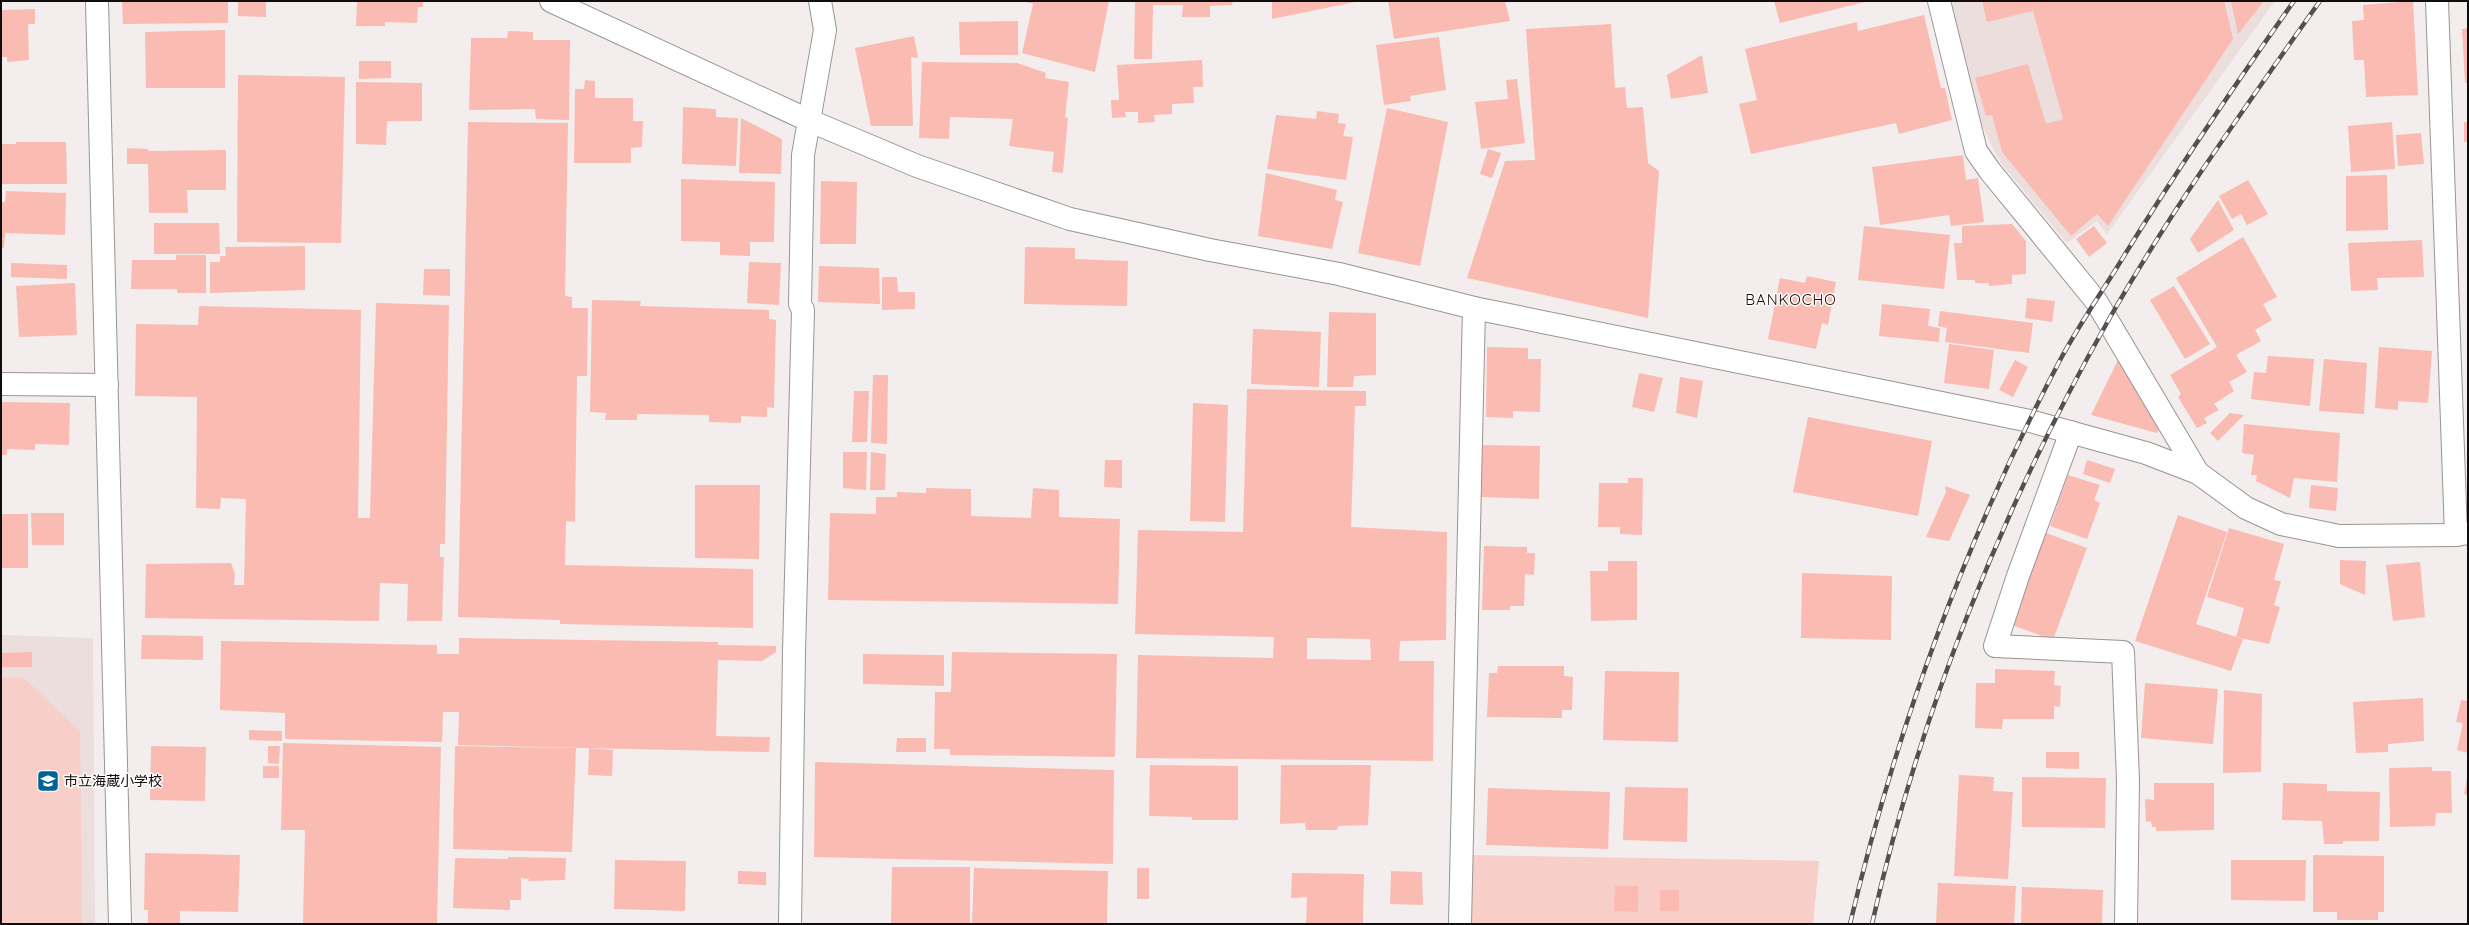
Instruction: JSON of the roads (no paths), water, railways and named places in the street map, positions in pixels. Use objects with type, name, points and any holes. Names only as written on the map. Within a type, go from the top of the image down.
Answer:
[{"type":"street","points":[[97,1],[120,924]]},
{"type":"street","points":[[551,1],[808,120],[917,166],[1070,219],[1210,250],[1339,274],[1474,308],[2022,419],[2146,452],[2198,473],[2246,508],[2281,524],[2320,534],[2339,536],[2462,534],[2437,1]]},
{"type":"street","points":[[790,924],[794,652],[803,310],[800,304],[803,155],[825,30],[820,1]]},
{"type":"street","points":[[1939,1],[1976,151],[1990,171],[2096,301],[2198,473]]},
{"type":"street","points":[[1460,924],[1474,308]]},
{"type":"street","points":[[1,384],[107,385]]},
{"type":"street","points":[[2071,432],[2018,576],[1995,646],[2123,652],[2128,781],[2126,924]]},
{"type":"railway","points":[[1850,924],[1868,851],[1889,779],[1937,637],[1964,566],[2025,429],[2072,338],[2225,100],[2294,1]]},
{"type":"railway","points":[[1872,924],[1891,846],[1939,691],[1968,614],[1999,539],[2033,465],[2069,392],[2108,321],[2157,239],[2210,159],[2320,1]]},
{"type":"place","name":"市立海蔵小学校","points":[[48,781]]},
{"type":"district","name":"BANKOCHO","points":[[1791,300]]}]
